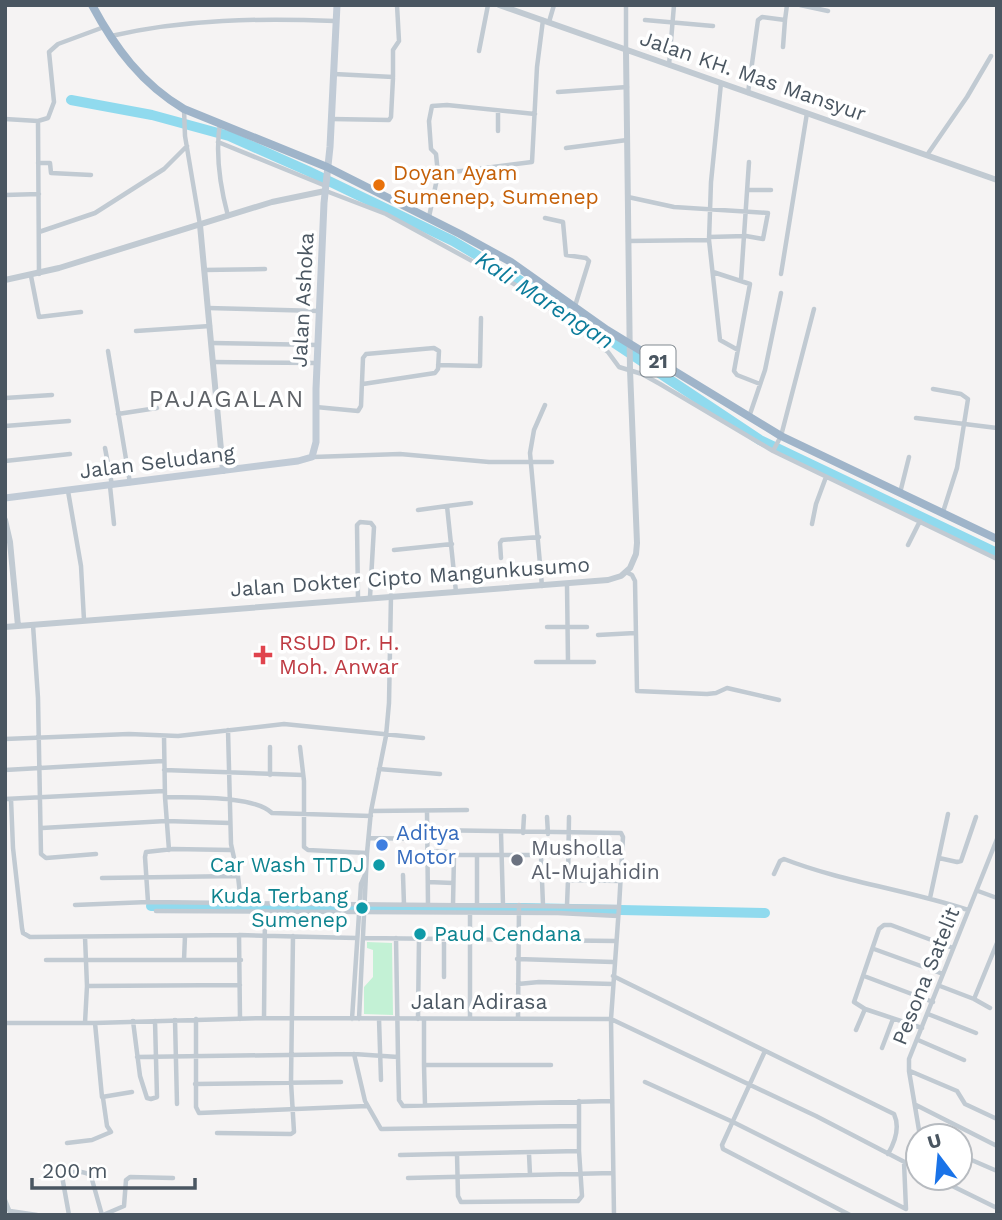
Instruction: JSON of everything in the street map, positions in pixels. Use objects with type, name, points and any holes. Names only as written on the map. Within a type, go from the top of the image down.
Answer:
[{"type":"highway","name":"21","points":[[92,5],[110,37],[130,64],[152,87],[184,113],[327,170],[429,218],[511,262],[629,348],[749,417],[777,444],[900,494],[997,539]]},
{"type":"main road","name":"Jalan Ashoka","points":[[312,457],[316,442],[319,311],[337,5]]},
{"type":"main road","name":"Jalan Seludang","points":[[5,498],[130,484],[312,457]]},
{"type":"street","points":[[331,119],[389,120],[391,117],[393,50],[399,41],[397,5]]},
{"type":"street","points":[[479,51],[488,5]]},
{"type":"street","points":[[438,174],[530,163],[533,159],[537,67],[546,21],[554,5]]},
{"type":"street","points":[[626,5],[629,348],[637,544],[634,562],[626,572],[632,575],[635,581],[637,691],[716,694],[727,688],[779,700]]},
{"type":"street","points":[[669,65],[674,5]]},
{"type":"street","points":[[783,47],[787,5]]},
{"type":"street","points":[[800,5],[828,11]]},
{"type":"street","name":"Jalan KH. Mas Mansyur","points":[[503,6],[997,180]]},
{"type":"street","points":[[110,37],[147,29],[209,22],[288,19],[336,21]]},
{"type":"street","points":[[748,93],[759,19],[786,20]]},
{"type":"street","points":[[645,20],[713,26]]},
{"type":"street","points":[[5,119],[38,121],[48,118],[53,109],[53,80],[48,54],[50,49],[104,27]]},
{"type":"street","points":[[927,155],[967,97],[991,56]]},
{"type":"street","points":[[333,74],[393,77]]},
{"type":"street","points":[[721,83],[709,210],[709,239],[720,340],[738,350]]},
{"type":"street","points":[[558,92],[627,87]]},
{"type":"street","points":[[429,218],[438,174],[436,154],[431,149],[429,121],[432,106],[447,105],[535,114]]},
{"type":"street","points":[[498,111],[498,131]]},
{"type":"street","points":[[184,113],[200,225],[223,471]]},
{"type":"street","points":[[780,274],[807,113]]},
{"type":"street","points":[[38,121],[40,274]]},
{"type":"street","points":[[220,126],[218,142],[222,192],[228,216]]},
{"type":"street","points":[[566,148],[627,141]]},
{"type":"street","points":[[218,142],[386,214],[524,290],[608,352],[619,367],[630,369],[777,444],[826,477],[997,559]]},
{"type":"street","points":[[39,232],[95,213],[164,169],[187,146]]},
{"type":"street","points":[[741,280],[749,162]]},
{"type":"street","points":[[38,163],[50,163],[51,173],[91,175]]},
{"type":"street","points":[[5,280],[40,274],[272,202],[325,189]]},
{"type":"street","points":[[747,190],[771,190]]},
{"type":"street","points":[[5,195],[38,194]]},
{"type":"street","points":[[628,197],[674,207],[766,212],[768,215],[764,238],[746,236],[628,241]]},
{"type":"street","points":[[545,218],[563,222],[566,255],[586,258],[589,261],[574,307]]},
{"type":"street","points":[[204,270],[265,269]]},
{"type":"street","points":[[713,272],[741,280],[751,286],[734,373],[760,384]]},
{"type":"street","points":[[31,276],[39,317],[80,312]]},
{"type":"street","points":[[749,417],[760,384],[781,293]]},
{"type":"street","points":[[208,308],[319,311]]},
{"type":"street","points":[[777,444],[814,309]]},
{"type":"street","points":[[438,365],[481,366],[481,318]]},
{"type":"street","points":[[136,331],[210,326]]},
{"type":"street","points":[[212,343],[319,345]]},
{"type":"street","points":[[316,407],[358,411],[361,406],[363,358],[366,354],[434,348],[439,351],[435,373],[363,384]]},
{"type":"street","points":[[108,351],[130,484]]},
{"type":"street","points":[[213,362],[318,363]]},
{"type":"street","points":[[933,389],[966,396],[965,425],[957,468],[943,514]]},
{"type":"street","points":[[5,398],[52,395]]},
{"type":"street","points":[[542,586],[530,453],[534,430],[545,405]]},
{"type":"street","points":[[118,414],[157,408]]},
{"type":"street","points":[[916,418],[997,428]]},
{"type":"street","points":[[5,426],[69,421]]},
{"type":"street","points":[[105,448],[114,524]]},
{"type":"street","points":[[5,461],[70,454]]},
{"type":"street","points":[[312,457],[400,454],[489,462],[552,462]]},
{"type":"street","points":[[900,494],[909,457]]},
{"type":"street","points":[[813,524],[816,504],[826,477]]},
{"type":"street","points":[[68,491],[81,566],[84,620]]},
{"type":"street","points":[[418,510],[471,503]]},
{"type":"street","points":[[447,506],[456,592]]},
{"type":"street","points":[[5,520],[10,542],[18,626]]},
{"type":"street","points":[[908,545],[920,521]]},
{"type":"street","points":[[358,599],[357,525],[360,522],[371,523],[374,527],[370,597]]},
{"type":"street","points":[[501,558],[500,541],[539,537]]},
{"type":"street","points":[[394,550],[452,544]]},
{"type":"street","name":"Jalan Dokter Cipto Mangunkusumo","points":[[5,627],[391,595],[567,585],[608,580],[626,572]]},
{"type":"street","points":[[567,585],[568,662]]},
{"type":"street","points":[[352,1018],[361,884],[365,874],[371,813],[386,736],[391,595]]},
{"type":"street","points":[[33,625],[41,855],[96,854]]},
{"type":"street","points":[[547,627],[587,627]]},
{"type":"street","points":[[598,635],[635,633]]},
{"type":"street","points":[[536,662],[594,662]]},
{"type":"street","points":[[5,739],[129,734],[178,736],[284,724],[423,738]]},
{"type":"street","points":[[228,730],[232,850],[241,903]]},
{"type":"street","points":[[164,736],[169,850]]},
{"type":"street","points":[[270,747],[270,775]]},
{"type":"street","points":[[300,747],[303,775],[303,844],[306,849],[367,853]]},
{"type":"street","points":[[5,770],[163,761]]},
{"type":"street","points":[[379,769],[440,774]]},
{"type":"street","points":[[164,770],[303,775]]},
{"type":"street","points":[[356,937],[30,937],[23,933],[8,799],[165,794],[229,800],[265,807],[272,813],[467,810]]},
{"type":"street","points":[[427,811],[428,905]]},
{"type":"street","points":[[930,898],[948,814]]},
{"type":"street","points":[[523,833],[524,816]]},
{"type":"street","points":[[547,817],[548,834]]},
{"type":"street","points":[[567,905],[569,817]]},
{"type":"street","points":[[939,858],[957,862],[961,860],[976,817]]},
{"type":"street","points":[[42,828],[166,821],[230,823]]},
{"type":"street","points":[[428,830],[548,834],[621,833],[623,837],[611,1019],[614,1215]]},
{"type":"street","points":[[502,833],[503,905]]},
{"type":"street","points":[[369,838],[428,839]]},
{"type":"street","points":[[978,891],[997,839]]},
{"type":"street","points":[[148,902],[146,852],[232,850]]},
{"type":"street","points":[[429,851],[449,852],[454,855],[502,856],[622,855]]},
{"type":"street","points":[[453,905],[454,855]]},
{"type":"street","points":[[477,855],[477,905]]},
{"type":"street","points":[[541,856],[543,905]]},
{"type":"street","points":[[774,874],[784,859],[815,871],[930,898],[968,910]]},
{"type":"street","points":[[359,1018],[367,884],[365,874]]},
{"type":"street","points":[[403,875],[404,905]]},
{"type":"street","points":[[102,878],[238,876]]},
{"type":"street","points":[[568,880],[620,881]]},
{"type":"street","points":[[428,882],[453,883]]},
{"type":"street","name":"Pesona Satelit","points":[[918,1122],[909,1059],[978,891],[997,898]]},
{"type":"street","points":[[75,905],[148,902],[241,903],[265,908],[365,913],[618,916]]},
{"type":"street","points":[[156,911],[359,905],[567,905],[619,908]]},
{"type":"street","points":[[518,1018],[519,905]]},
{"type":"street","points":[[264,1018],[265,908]]},
{"type":"street","points":[[470,913],[470,1018]]},
{"type":"street","points":[[922,1028],[865,1009],[855,1003],[854,999],[879,929],[887,925],[953,948]]},
{"type":"street","points":[[239,935],[240,1018]]},
{"type":"street","points":[[184,960],[185,936]]},
{"type":"street","points":[[216,1133],[293,1133],[293,936]]},
{"type":"street","points":[[85,937],[85,1023]]},
{"type":"street","points":[[363,937],[616,941]]},
{"type":"street","points":[[396,938],[401,1105],[612,1101]]},
{"type":"street","points":[[419,938],[425,1105]]},
{"type":"street","points":[[443,977],[444,938]]},
{"type":"street","points":[[974,999],[997,943]]},
{"type":"street","points":[[874,949],[943,974]]},
{"type":"street","points":[[517,959],[614,962]]},
{"type":"street","points":[[46,960],[241,960]]},
{"type":"street","points":[[613,976],[894,1114],[897,1124],[895,1140],[888,1154]]},
{"type":"street","points":[[864,976],[933,1002]]},
{"type":"street","points":[[518,984],[613,984]]},
{"type":"street","points":[[87,986],[240,985]]},
{"type":"street","points":[[940,986],[990,1008]]},
{"type":"street","points":[[856,1030],[865,1009]]},
{"type":"street","points":[[929,1014],[976,1033]]},
{"type":"street","name":"Jalan Adirasa","points":[[5,1023],[240,1018],[611,1019],[816,1116],[904,1162]]},
{"type":"street","points":[[196,1019],[195,1108],[199,1112],[368,1106]]},
{"type":"street","points":[[379,1019],[381,1080]]},
{"type":"street","points":[[882,1048],[893,1019]]},
{"type":"street","points":[[175,1020],[177,1104]]},
{"type":"street","points":[[133,1021],[144,1090],[151,1100],[157,1097],[155,1021]]},
{"type":"street","points":[[67,1143],[92,1140],[111,1132],[107,1126],[103,1098],[96,1023]]},
{"type":"street","points":[[918,1040],[964,1059]]},
{"type":"street","points":[[765,1051],[722,1145],[724,1152],[850,1215]]},
{"type":"street","points":[[137,1057],[354,1054],[398,1057]]},
{"type":"street","points":[[354,1054],[368,1106],[383,1129],[579,1126]]},
{"type":"street","points":[[424,1065],[551,1065]]},
{"type":"street","points":[[909,1071],[957,1091],[965,1104],[997,1119]]},
{"type":"street","points":[[195,1084],[341,1082]]},
{"type":"street","points":[[645,1082],[733,1122],[906,1212],[905,1192]]},
{"type":"street","points":[[103,1098],[132,1092]]},
{"type":"street","points":[[457,1154],[458,1199],[461,1202],[578,1201],[582,1196],[579,1101]]},
{"type":"street","points":[[915,1105],[997,1146]]},
{"type":"street","points":[[400,1155],[579,1151]]},
{"type":"street","points":[[529,1153],[530,1175]]},
{"type":"street","points":[[974,1161],[997,1171]]},
{"type":"street","points":[[69,1215],[62,1175],[74,1172],[92,1176],[103,1215],[124,1206],[126,1180],[130,1177],[173,1178]]},
{"type":"street","points":[[408,1178],[613,1173]]},
{"type":"street","points":[[964,1192],[997,1208]]},
{"type":"street","points":[[5,1200],[11,1213],[37,1215]]},
{"type":"green space","points":[[367,942],[392,943],[393,1015],[364,1014],[364,987],[373,977],[373,950],[367,948]]},
{"type":"waterway","name":"Kali Marengan","points":[[71,100],[152,115],[229,136],[453,241],[526,284],[760,440],[997,553]]},
{"type":"waterway","points":[[151,906],[356,909]]},
{"type":"waterway","points":[[368,909],[525,908],[765,913]]},
{"type":"place","name":"Doyan Ayam Sumenep, Sumenep","points":[[379,185]]},
{"type":"place","name":"RSUD Dr. H. Moh. Anwar","points":[[263,655]]},
{"type":"place","name":"Aditya Motor","points":[[382,845]]},
{"type":"place","name":"Musholla Al-Mujahidin","points":[[517,860]]},
{"type":"place","name":"Car Wash TTDJ","points":[[379,865]]},
{"type":"place","name":"Kuda Terbang Sumenep","points":[[362,908]]},
{"type":"place","name":"Paud Cendana","points":[[420,934]]},
{"type":"district","name":"PAJAGALAN","points":[[227,399]]}]
